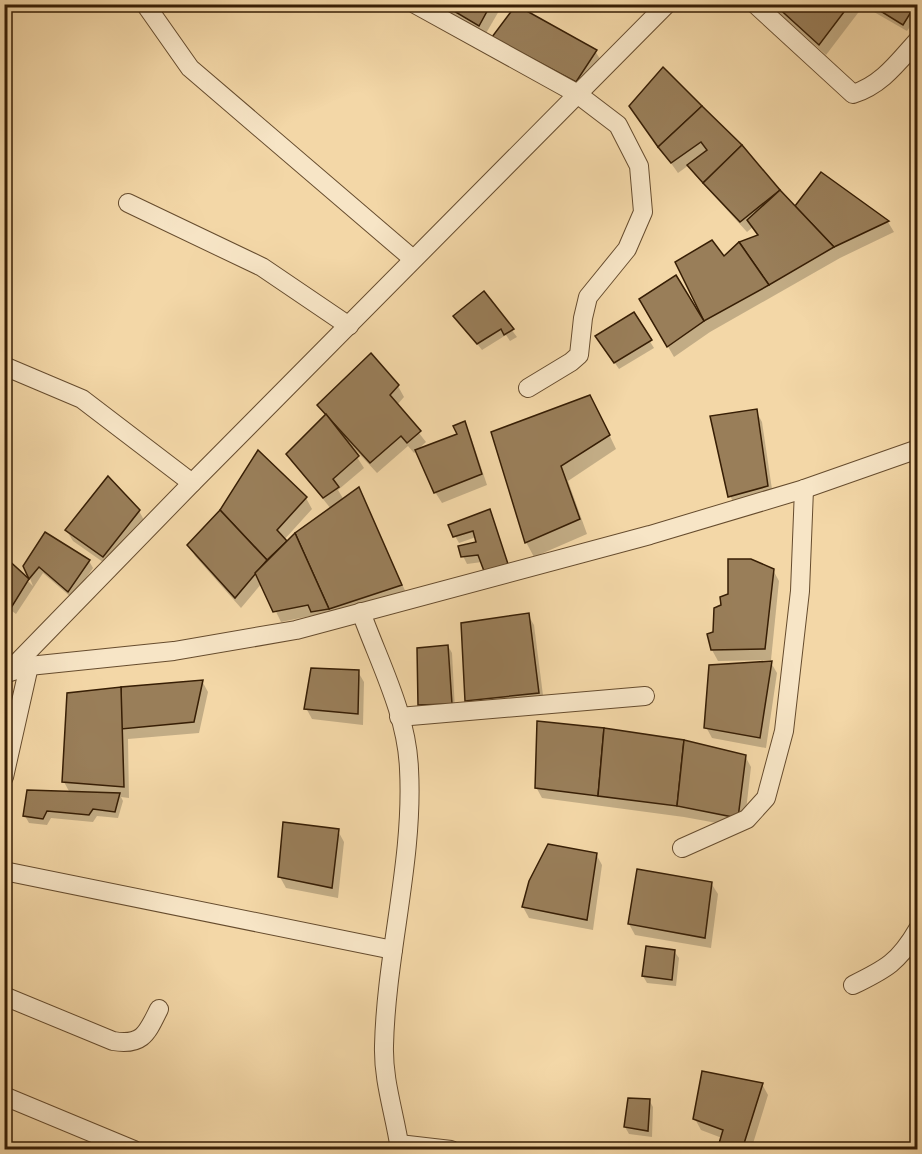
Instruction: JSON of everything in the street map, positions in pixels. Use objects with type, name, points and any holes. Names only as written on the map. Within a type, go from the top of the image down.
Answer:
[{"type":"street","points":[[145,4],[190,68],[413,260]]},
{"type":"street","points":[[415,4],[576,93],[618,125],[639,165],[643,212],[627,249],[588,297],[579,355],[571,363],[528,388]]},
{"type":"street","points":[[6,674],[576,93],[667,4]]},
{"type":"street","points":[[754,4],[853,94],[870,89],[881,80],[918,40]]},
{"type":"street","points":[[128,202],[262,267],[349,326]]},
{"type":"street","points":[[4,366],[82,399],[192,483]]},
{"type":"street","points":[[6,674],[29,666],[174,651],[296,630],[499,578],[804,489],[918,449]]},
{"type":"street","points":[[682,848],[747,819],[766,798],[784,731],[800,591],[804,489]]},
{"type":"street","points":[[361,612],[391,682],[410,767],[408,811],[384,1047],[387,1093],[400,1147],[451,1149]]},
{"type":"street","points":[[4,777],[29,666]]},
{"type":"street","points":[[399,717],[645,696]]},
{"type":"street","points":[[4,871],[393,950]]},
{"type":"street","points":[[853,985],[886,969],[897,960],[918,929]]},
{"type":"street","points":[[4,996],[113,1041],[126,1043],[138,1040],[148,1031],[159,1008]]},
{"type":"street","points":[[4,1096],[134,1149]]},
{"type":"building","points":[[442,4],[491,4],[479,26]]},
{"type":"building","points":[[774,4],[850,4],[819,45]]},
{"type":"building","points":[[869,4],[916,4],[903,25]]},
{"type":"building","points":[[516,5],[597,50],[576,82],[492,37]]},
{"type":"building","points":[[663,67],[702,106],[658,147],[629,106]]},
{"type":"building","points":[[702,106],[742,145],[703,183],[687,165],[707,150],[701,142],[671,163],[658,147]]},
{"type":"building","points":[[742,145],[780,190],[740,222],[703,183]]},
{"type":"building","points":[[821,172],[889,221],[834,247],[795,206]]},
{"type":"building","points":[[780,190],[834,247],[769,285],[739,242],[758,235],[747,220]]},
{"type":"building","points":[[712,240],[724,256],[739,242],[769,285],[704,321],[675,262]]},
{"type":"building","points":[[676,275],[704,321],[667,347],[639,299]]},
{"type":"building","points":[[484,291],[514,329],[504,335],[501,329],[477,344],[453,316]]},
{"type":"building","points":[[634,312],[652,340],[614,363],[595,336]]},
{"type":"building","points":[[371,353],[399,385],[390,395],[421,431],[407,443],[401,436],[370,463],[317,405]]},
{"type":"building","points":[[590,395],[610,435],[561,466],[580,519],[525,543],[491,432]]},
{"type":"building","points":[[757,409],[768,486],[728,497],[710,416]]},
{"type":"building","points":[[326,414],[359,456],[333,479],[339,487],[323,498],[286,454]]},
{"type":"building","points":[[465,421],[482,474],[434,493],[415,450],[457,434],[453,426]]},
{"type":"building","points":[[258,450],[307,497],[277,530],[287,541],[267,560],[220,510]]},
{"type":"building","points":[[108,476],[140,510],[103,557],[65,530]]},
{"type":"building","points":[[359,487],[402,585],[329,609],[295,533]]},
{"type":"building","points":[[918,499],[918,563],[914,500]]},
{"type":"building","points":[[490,509],[508,564],[484,571],[478,555],[461,557],[458,546],[476,542],[473,531],[453,537],[448,525]]},
{"type":"building","points":[[220,510],[267,560],[235,598],[187,545]]},
{"type":"building","points":[[45,532],[90,560],[68,592],[39,567],[29,579],[23,566]]},
{"type":"building","points":[[295,533],[329,609],[311,612],[308,605],[273,612],[255,573]]},
{"type":"building","points":[[4,556],[29,579],[11,608],[4,603]]},
{"type":"building","points":[[728,559],[751,559],[774,569],[765,649],[711,650],[707,634],[713,632],[714,608],[721,605],[720,597],[728,594]]},
{"type":"building","points":[[529,613],[539,693],[465,701],[461,623]]},
{"type":"building","points":[[448,645],[452,704],[418,705],[417,648]]},
{"type":"building","points":[[772,661],[760,738],[704,728],[709,665]]},
{"type":"building","points":[[311,668],[359,670],[358,714],[304,709]]},
{"type":"building","points":[[203,680],[194,722],[121,729],[121,687]]},
{"type":"building","points":[[121,687],[124,787],[62,782],[67,693]]},
{"type":"building","points":[[537,721],[604,728],[598,796],[535,788]]},
{"type":"building","points":[[604,728],[684,740],[677,806],[598,796]]},
{"type":"building","points":[[684,740],[746,755],[738,818],[677,806]]},
{"type":"building","points":[[27,790],[120,793],[115,812],[93,809],[89,815],[47,811],[43,819],[23,816]]},
{"type":"building","points":[[283,822],[339,829],[332,888],[278,877]]},
{"type":"building","points":[[548,844],[597,853],[587,920],[522,907],[529,881]]},
{"type":"building","points":[[637,869],[712,882],[705,938],[628,924]]},
{"type":"building","points":[[646,946],[675,950],[672,980],[642,976]]},
{"type":"building","points":[[702,1071],[763,1083],[742,1150],[717,1150],[723,1130],[693,1119]]},
{"type":"building","points":[[628,1098],[650,1099],[648,1131],[624,1127]]}]
